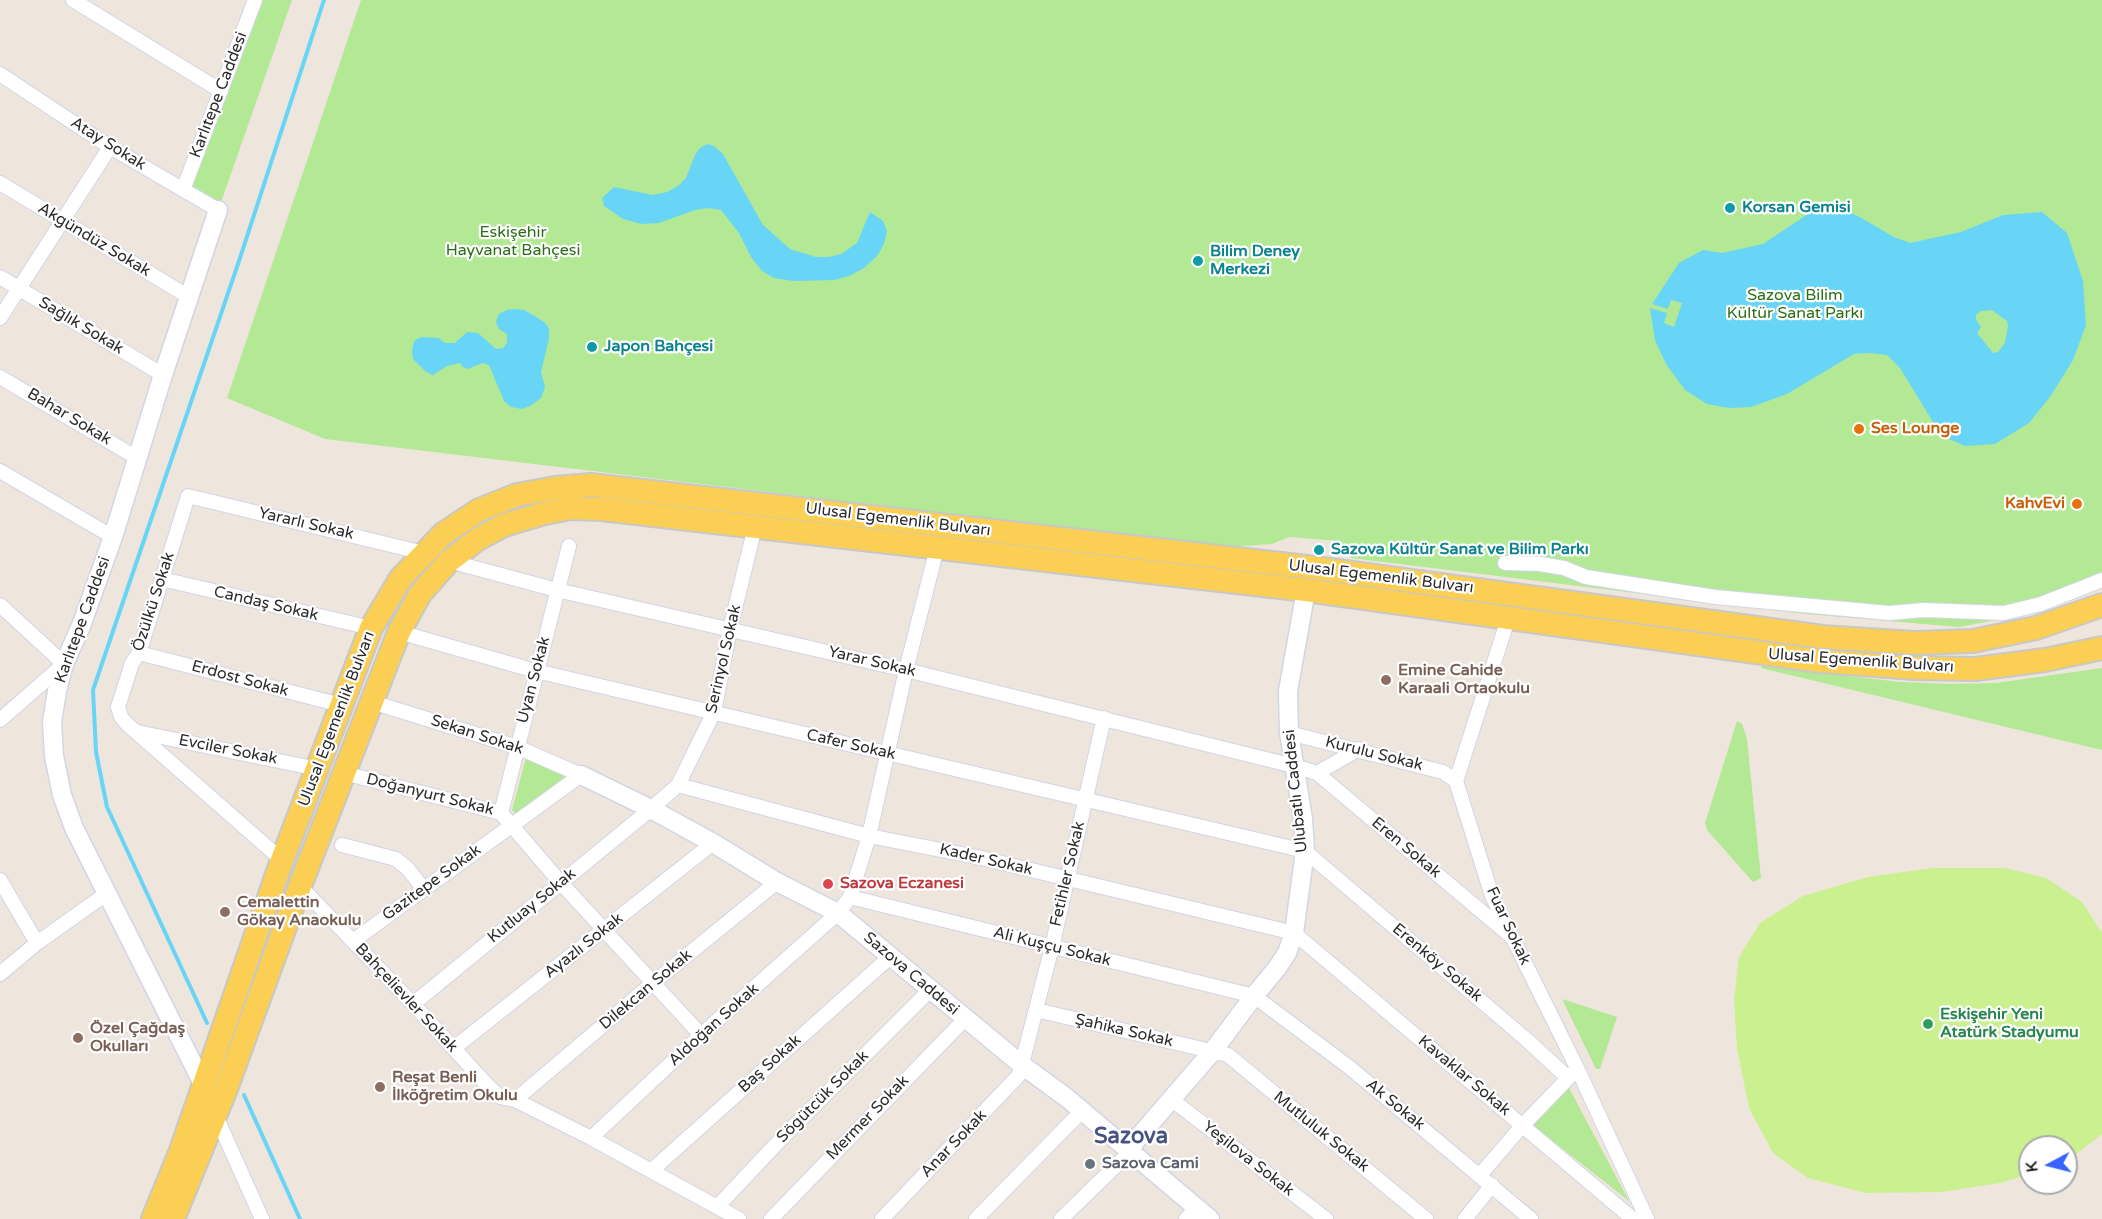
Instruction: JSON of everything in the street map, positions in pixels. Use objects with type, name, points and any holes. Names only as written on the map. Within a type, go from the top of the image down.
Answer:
[{"type":"main road","name":"Ulusal Egemenlik Bulvarı","points":[[153,1219],[180,1153],[282,860],[370,628],[401,578],[443,534],[479,510],[518,495],[555,488],[591,485],[1316,568],[1823,637],[1914,643],[1973,641],[2037,628],[2102,605]]},
{"type":"main road","name":"Ulusal Egemenlik Bulvarı","points":[[173,1219],[399,632],[420,594],[449,561],[478,539],[504,525],[544,513],[570,508],[601,509],[1306,590],[1844,663],[1975,669],[2045,660],[2102,648]]},
{"type":"main road","points":[[2045,660],[2102,660]]},
{"type":"main road","points":[[282,860],[300,886]]},
{"type":"street","points":[[73,0],[221,91]]},
{"type":"street","name":"Karlıtepe Caddesi","points":[[183,190],[255,0]]},
{"type":"street","name":"Atay Sokak","points":[[0,74],[110,147],[218,210]]},
{"type":"street","points":[[0,318],[110,147]]},
{"type":"street","name":"Akgündüz Sokak","points":[[0,183],[189,297]]},
{"type":"street","name":"Karlıtepe Caddesi","points":[[203,1084],[74,828],[62,795],[54,756],[52,722],[64,664],[81,626],[113,537],[163,375],[218,210]]},
{"type":"street","name":"Sağlık Sokak","points":[[0,277],[163,375]]},
{"type":"street","name":"Bahar Sokak","points":[[0,376],[137,458]]},
{"type":"street","points":[[0,471],[113,537]]},
{"type":"street","name":"Yararlı Sokak","points":[[188,496],[424,553]]},
{"type":"street","name":"Özülkü Sokak","points":[[137,732],[121,717],[118,707],[132,663],[139,652],[188,496]]},
{"type":"street","name":"Serinyol Sokak","points":[[651,809],[678,785],[714,712],[730,629],[755,527]]},
{"type":"street","name":"Uyan Sokak","points":[[501,813],[569,546]]},
{"type":"street","name":"Aldoğan Sokak","points":[[591,1138],[701,1035],[838,914],[850,897],[869,836],[906,670],[937,548]]},
{"type":"street","name":"Yarar Sokak","points":[[449,561],[557,590],[906,670],[1294,766]]},
{"type":"street","points":[[1505,563],[1552,566],[1586,577],[1693,594],[1857,612],[1889,613],[1924,610],[2004,613],[2041,604],[2102,580]]},
{"type":"street","name":"Candaş Sokak","points":[[162,579],[370,628]]},
{"type":"street","name":"Ulubatlı Caddesi","points":[[1129,1153],[1136,1140],[1212,1052],[1277,968],[1287,953],[1294,933],[1305,851],[1303,819],[1289,734],[1288,692],[1306,590]]},
{"type":"street","points":[[0,605],[64,664],[0,720]]},
{"type":"street","points":[[1456,781],[1508,619]]},
{"type":"street","name":"Cafer Sokak","points":[[399,632],[536,671],[1305,851]]},
{"type":"street","name":"Erdost Sokak","points":[[139,652],[341,705]]},
{"type":"street","name":"Sekan Sokak","points":[[372,702],[517,747],[581,775]]},
{"type":"street","name":"Fetihler Sokak","points":[[1022,1065],[1052,947],[1104,718]]},
{"type":"street","points":[[137,732],[282,860]]},
{"type":"street","name":"Evciler Sokak","points":[[137,732],[318,769]]},
{"type":"street","name":"Kurulu Sokak","points":[[1289,734],[1359,749],[1443,772],[1456,781]]},
{"type":"street","points":[[1317,773],[1359,749]]},
{"type":"street","name":"Eren Sokak","points":[[1294,766],[1317,773],[1513,938]]},
{"type":"street","name":"Doğanyurt Sokak","points":[[344,773],[501,813],[560,882],[701,1035]]},
{"type":"street","name":"Sazova Caddesi","points":[[581,775],[651,809],[777,882],[838,914],[965,1019],[1082,1111],[1197,1215]]},
{"type":"street","name":"Gazitepe Sokak","points":[[353,941],[581,775]]},
{"type":"street","name":"Fuar Sokak","points":[[1456,781],[1492,896],[1573,1073],[1647,1219]]},
{"type":"street","name":"Kader Sokak","points":[[678,785],[869,836],[977,857],[1294,933]]},
{"type":"street","name":"Kutluay Sokak","points":[[413,1004],[651,809]]},
{"type":"street","name":"Ayazlı Sokak","points":[[454,1048],[713,843]]},
{"type":"street","points":[[342,845],[396,859],[408,869],[423,888]]},
{"type":"street","name":"Erenköy Sokak","points":[[1305,851],[1573,1073]]},
{"type":"street","points":[[0,880],[37,943]]},
{"type":"street","name":"Dilekcan Sokak","points":[[515,1100],[777,882]]},
{"type":"street","name":"Bahçelievler Sokak","points":[[300,886],[500,1097],[515,1100],[591,1138],[739,1219]]},
{"type":"street","points":[[0,974],[37,943],[106,894]]},
{"type":"street","name":"Ali Kuşçu Sokak","points":[[850,897],[1254,996]]},
{"type":"street","name":"Kavaklar Sokak","points":[[1294,933],[1633,1219]]},
{"type":"street","name":"Baş Sokak","points":[[651,1171],[890,957]]},
{"type":"street","name":"Sögütcük Sokak","points":[[717,1207],[781,1139],[931,989]]},
{"type":"street","name":"Ak Sokak","points":[[1254,996],[1349,1067],[1531,1219]]},
{"type":"street","name":"Şahika Sokak","points":[[1036,1010],[1212,1052]]},
{"type":"street","name":"Mermer Sokak","points":[[771,1219],[965,1019]]},
{"type":"street","name":"Mutluluk Sokak","points":[[1212,1052],[1228,1055],[1426,1219]]},
{"type":"street","name":"Anar Sokak","points":[[882,1219],[1019,1076],[1022,1065]]},
{"type":"street","points":[[1480,1175],[1522,1126],[1573,1073]]},
{"type":"street","name":"Yeşilova Sokak","points":[[1171,1099],[1326,1219]]},
{"type":"street","points":[[976,1219],[1082,1111]]},
{"type":"street","points":[[215,1114],[262,1219]]},
{"type":"street","points":[[1061,1219],[1129,1153]]},
{"type":"street","points":[[1466,1219],[1492,1185]]},
{"type":"green space","points":[[258,0],[292,0],[220,205],[189,187]]},
{"type":"green space","name":"Sazova Bilim Kültür Sanat Parkı","points":[[361,0],[2102,0],[2102,585],[2032,613],[1959,627],[1806,614],[1351,558],[1340,541],[1289,537],[1272,544],[1228,547],[325,439],[227,398]]},
{"type":"green space","points":[[1762,663],[1901,682],[1949,684],[1996,683],[2102,668],[2102,750],[1761,668]]},
{"type":"green space","points":[[1737,721],[1742,724],[1747,739],[1761,878],[1753,882],[1707,830],[1705,823]]},
{"type":"green space","points":[[526,758],[567,776],[517,814],[512,810]]},
{"type":"green space","name":"Eskişehir Yeni Atatürk Stadyumu","points":[[1932,868],[2005,868],[2046,878],[2082,902],[2102,933],[2102,1134],[2078,1153],[2078,1135],[2018,1135],[2018,1178],[2000,1183],[1941,1192],[1866,1193],[1808,1178],[1773,1153],[1749,1108],[1737,1048],[1734,1000],[1739,957],[1760,923],[1803,896],[1868,877]]},
{"type":"green space","points":[[1562,999],[1617,1017],[1600,1069],[1596,1069]]},
{"type":"green space","points":[[1568,1086],[1629,1201],[1531,1124]]},
{"type":"water","points":[[707,144],[714,146],[723,154],[763,225],[790,249],[816,257],[841,254],[857,243],[870,212],[883,221],[887,231],[884,244],[877,256],[864,268],[835,280],[793,281],[774,278],[762,271],[751,257],[739,233],[721,210],[709,208],[695,210],[659,223],[642,224],[623,219],[604,206],[602,198],[614,187],[653,195],[667,192],[678,186],[686,178],[695,155]]},
{"type":"water","points":[[1833,206],[1858,216],[1894,237],[1910,243],[1961,232],[2003,215],[2042,212],[2067,233],[2083,281],[2086,325],[2073,360],[2050,397],[2029,423],[1995,444],[1965,446],[1947,438],[1933,422],[1900,368],[1887,355],[1870,353],[1854,354],[1787,394],[1751,407],[1729,408],[1707,404],[1685,390],[1666,364],[1655,340],[1650,308],[1667,313],[1664,323],[1674,327],[1682,303],[1671,300],[1668,309],[1652,304],[1679,263],[1703,250],[1722,253],[1763,244],[1814,210]],"holes":[[[1992,310],[2007,321],[2005,343],[1998,352],[1993,353],[1977,333],[1981,327],[1976,320],[1976,315],[1981,311]]]},
{"type":"water","points":[[516,309],[533,315],[549,328],[549,339],[541,372],[545,387],[541,398],[530,406],[522,409],[511,407],[504,401],[489,365],[482,363],[468,369],[460,363],[447,366],[433,375],[426,372],[413,359],[414,341],[421,337],[439,338],[445,343],[455,343],[467,332],[478,333],[496,349],[503,348],[507,343],[507,334],[499,329],[496,322],[499,314]]},
{"type":"waterway","points":[[207,1023],[107,807],[96,752],[93,690],[240,258],[324,0]]},
{"type":"waterway","points":[[244,1095],[300,1219]]},
{"type":"place","name":"Korsan Gemisi","points":[[1730,208]]},
{"type":"place","name":"Bilim Deney Merkezi","points":[[1198,261]]},
{"type":"place","name":"Japon Bahçesi","points":[[592,347]]},
{"type":"place","name":"Ses Lounge","points":[[1859,429]]},
{"type":"place","name":"KahvEvi","points":[[2077,504]]},
{"type":"place","name":"Sazova Kültür Sanat ve Bilim Parkı","points":[[1319,550]]},
{"type":"place","name":"Emine Cahide Karaali Ortaokulu","points":[[1386,680]]},
{"type":"place","name":"Sazova Eczanesi","points":[[828,884]]},
{"type":"place","name":"Cemalettin Gökay Anaokulu","points":[[225,912]]},
{"type":"place","name":"Eskişehir Yeni Atatürk Stadyumu","points":[[1928,1024]]},
{"type":"place","name":"Özel Çağdaş Okulları","points":[[78,1038]]},
{"type":"place","name":"Reşat Benli İlköğretim Okulu","points":[[380,1087]]},
{"type":"place","name":"Sazova Cami","points":[[1090,1164]]},
{"type":"district","name":"Sazova","points":[[1131,1137]]},
{"type":"park label","name":"Eskişehir Hayvanat Bahçesi","points":[[513,242]]}]
